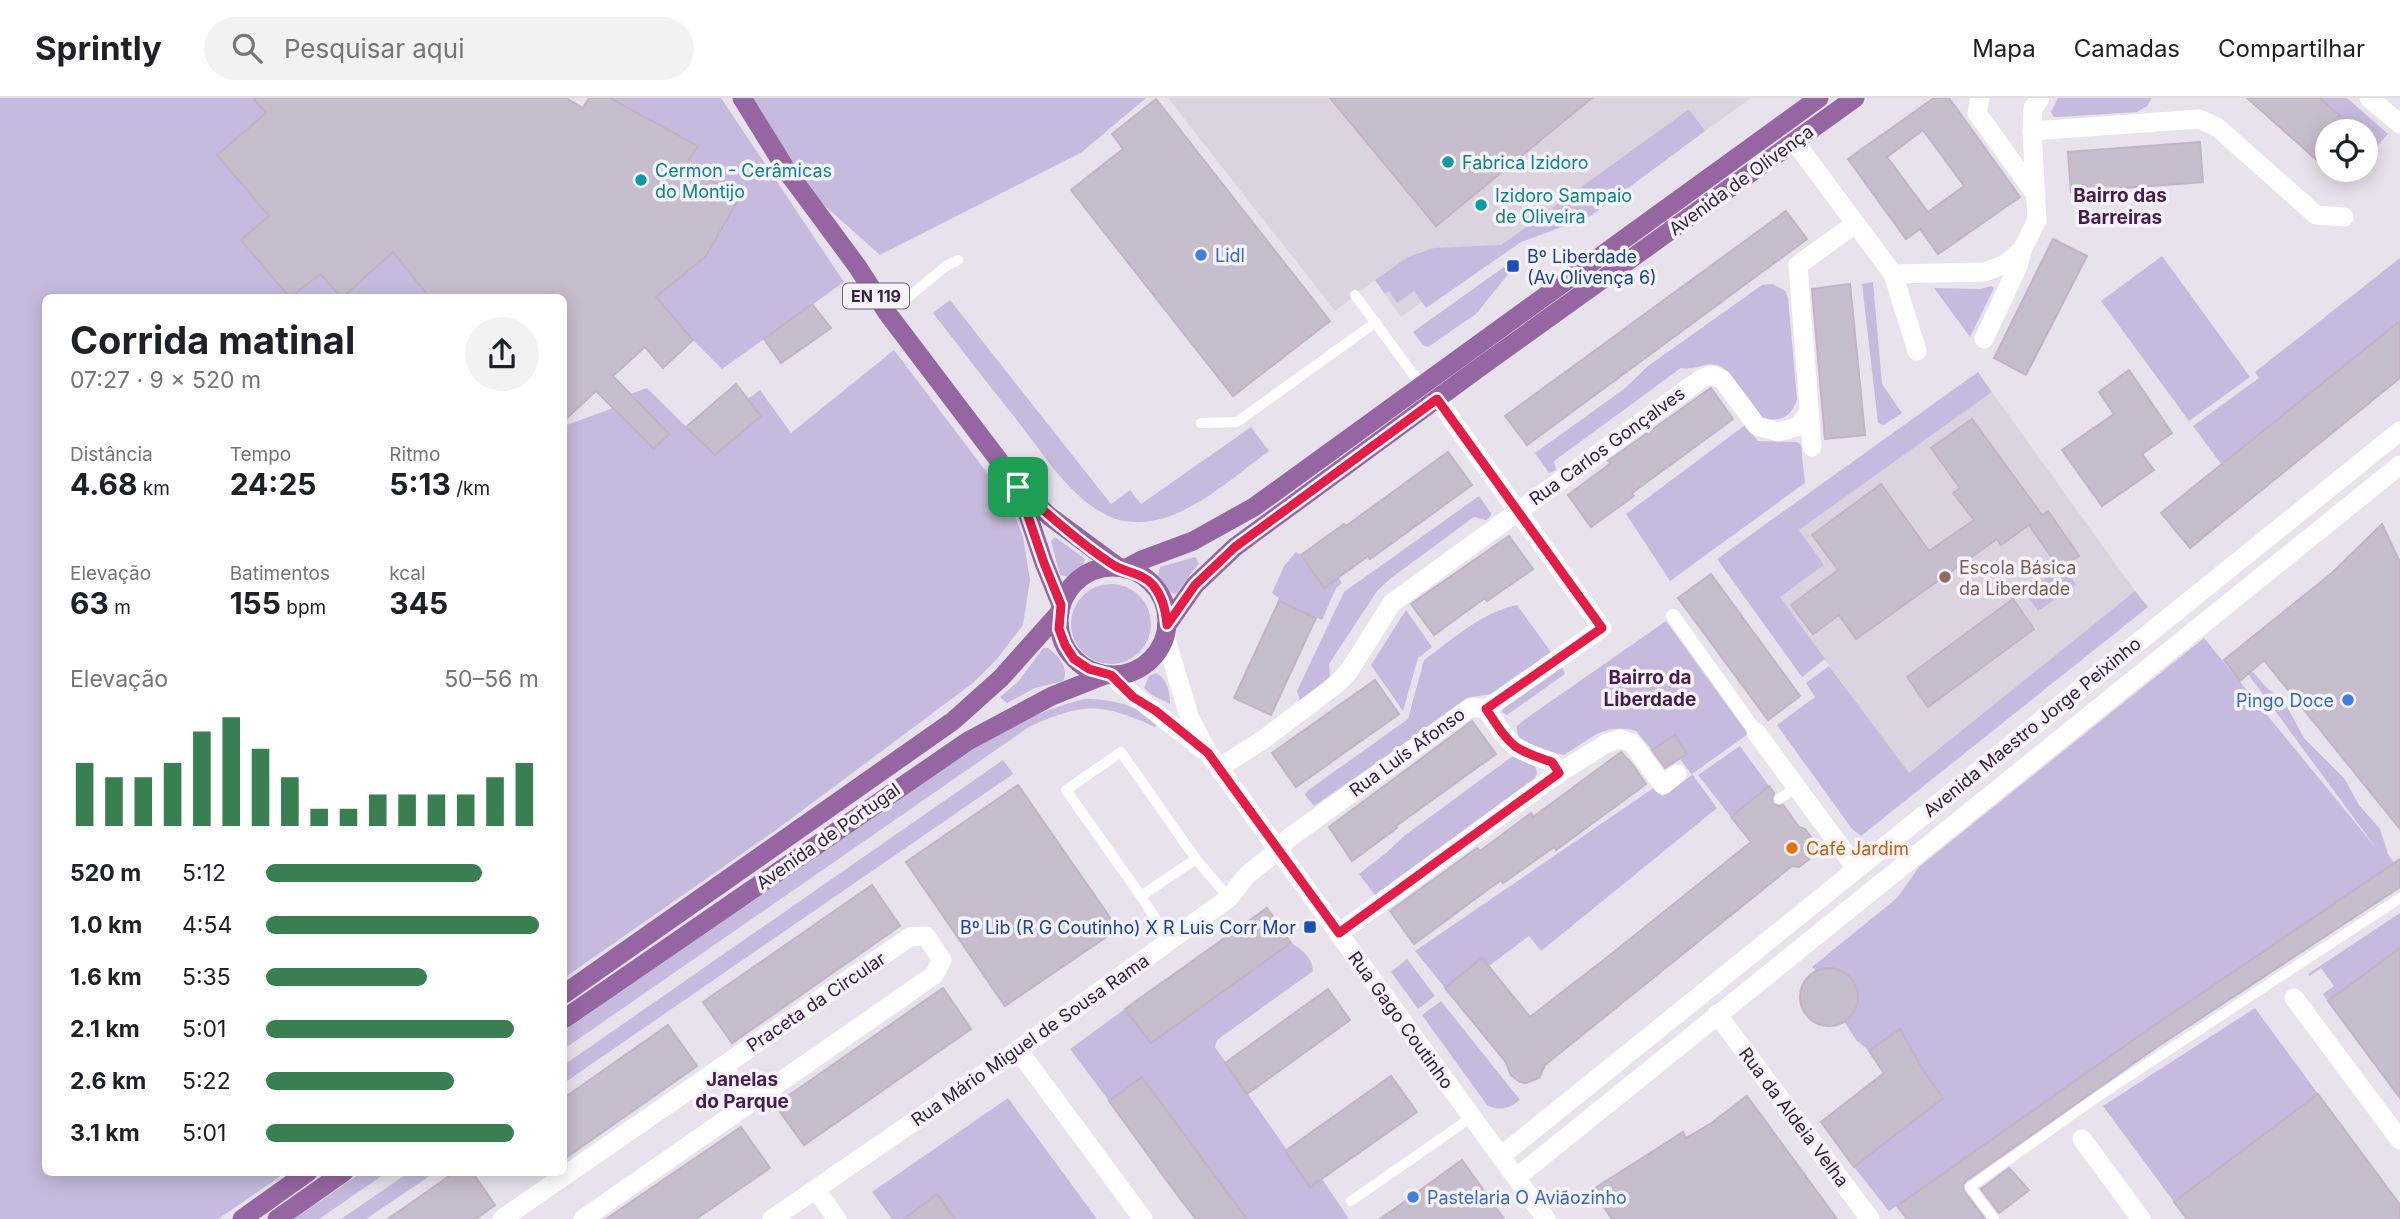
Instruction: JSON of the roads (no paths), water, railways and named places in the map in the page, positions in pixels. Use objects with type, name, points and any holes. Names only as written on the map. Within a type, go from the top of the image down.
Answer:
[{"type":"main road","name":"EN 119","points":[[742,98],[789,174],[857,266],[887,314],[1018,487],[1049,516],[1121,568]]},
{"type":"main road","name":"Avenida de Olivença","points":[[1121,568],[1194,541],[1254,507],[1819,98]]},
{"type":"main road","name":"Avenida de Olivença","points":[[1166,630],[1195,585],[1235,547],[1855,98]]},
{"type":"main road","name":"EN 119","points":[[1018,487],[1061,608]]},
{"type":"main road","points":[[1121,568],[1140,574],[1152,583],[1161,595],[1166,609],[1166,630],[1157,652],[1145,665],[1129,673],[1108,675],[1089,669],[1074,659],[1059,629],[1061,608],[1070,589],[1083,576],[1100,569],[1121,568]]},
{"type":"main road","name":"Avenida de Portugal","points":[[567,993],[953,721],[1001,678],[1061,608]]},
{"type":"main road","name":"Avenida de Portugal","points":[[567,1018],[968,741],[1052,696],[1108,675]]},
{"type":"main road","points":[[242,1219],[302,1176]]},
{"type":"main road","points":[[277,1219],[338,1176]]},
{"type":"street","points":[[1980,98],[1977,113],[2037,196]]},
{"type":"street","points":[[1984,339],[2037,220],[2032,131],[2034,108],[2040,98]]},
{"type":"street","points":[[2369,98],[2400,124]]},
{"type":"street","points":[[2032,131],[2199,119],[2217,127],[2316,215],[2344,218]]},
{"type":"street","points":[[1795,142],[1893,274],[1917,351]]},
{"type":"street","points":[[1812,447],[1798,265],[1856,224]]},
{"type":"street","points":[[1893,274],[1985,272],[2005,264],[2022,250]]},
{"type":"street","name":"Rua Carlos Gonçalves","points":[[1213,761],[1264,739],[1337,684],[1349,671],[1392,603],[1701,379],[1711,375],[1722,379],[1757,426],[1779,432],[1799,426],[1809,412]]},
{"type":"street","points":[[1437,399],[1517,511]]},
{"type":"street","name":"Avenida Maestro Jorge Peixinho","points":[[1500,1156],[2400,431]]},
{"type":"street","name":"Avenida Maestro Jorge Peixinho","points":[[1517,1177],[2400,465]]},
{"type":"street","name":"Rua Luís Afonso","points":[[1278,850],[1289,838],[1471,707],[1486,709],[1602,628],[1517,511]]},
{"type":"street","points":[[1673,615],[1856,868]]},
{"type":"street","name":"Rua Gago Coutinho","points":[[1166,630],[1189,716],[1213,761],[1546,1219]]},
{"type":"street","name":"Rua Gago Coutinho","points":[[1108,675],[1133,697],[1156,711],[1213,761]]},
{"type":"street","points":[[1486,709],[1512,746],[1552,762],[1559,773]]},
{"type":"street","points":[[1339,933],[1559,773],[1608,743],[1620,739],[1632,743],[1663,785],[1677,774]]},
{"type":"street","name":"Rua Mário Miguel de Sousa Rama","points":[[772,1219],[1170,942],[1229,898],[1247,876],[1278,850]]},
{"type":"street","name":"Praceta da Circular","points":[[502,1219],[527,1212],[723,1066],[910,937],[926,936],[942,960],[934,975],[749,1104]]},
{"type":"street","points":[[2294,998],[2400,1140]]},
{"type":"street","name":"Rua da Aldeia Velha","points":[[1717,1014],[1870,1219]]},
{"type":"street","points":[[1018,1050],[1143,1219]]},
{"type":"street","points":[[583,1219],[749,1104],[723,1066]]},
{"type":"street","points":[[2082,1139],[2141,1219]]},
{"type":"street","points":[[816,1189],[837,1219]]},
{"type":"lane","points":[[887,314],[946,266],[958,260]]},
{"type":"lane","points":[[1355,295],[1420,385]]},
{"type":"lane","points":[[1201,423],[1237,422],[1376,322]]},
{"type":"lane","points":[[1170,942],[1066,790],[1121,752],[1196,859],[1229,898]]},
{"type":"lane","points":[[1779,799],[1796,788]]},
{"type":"lane","points":[[1141,896],[1196,859]]},
{"type":"lane","points":[[1994,1219],[1970,1186],[2097,1097],[2400,898]]},
{"type":"lane","points":[[1351,1201],[1472,1117]]},
{"type":"place","name":"Fabrica Izidoro","points":[[1448,162]]},
{"type":"place","name":"Cermon - Cerâmicas do Montijo","points":[[641,180]]},
{"type":"place","name":"Izidoro Sampaio de Oliveira","points":[[1481,205]]},
{"type":"place","name":"Lidl","points":[[1201,255]]},
{"type":"place","name":"Bº Liberdade (Av Olivença 6)","points":[[1513,266]]},
{"type":"place","name":"Escola Básica da Liberdade","points":[[1945,577]]},
{"type":"place","name":"Pingo Doce","points":[[2348,700]]},
{"type":"place","name":"Café Jardim","points":[[1792,848]]},
{"type":"place","name":"Bº Lib (R G Coutinho) X R Luis Corr Mor","points":[[1310,927]]},
{"type":"place","name":"Pastelaria O Aviãozinho","points":[[1413,1197]]},
{"type":"district","name":"Bairro das Barreiras","points":[[2120,206]]},
{"type":"district","name":"Bairro da Liberdade","points":[[1650,688]]},
{"type":"district","name":"Janelas do Parque","points":[[742,1090]]}]
